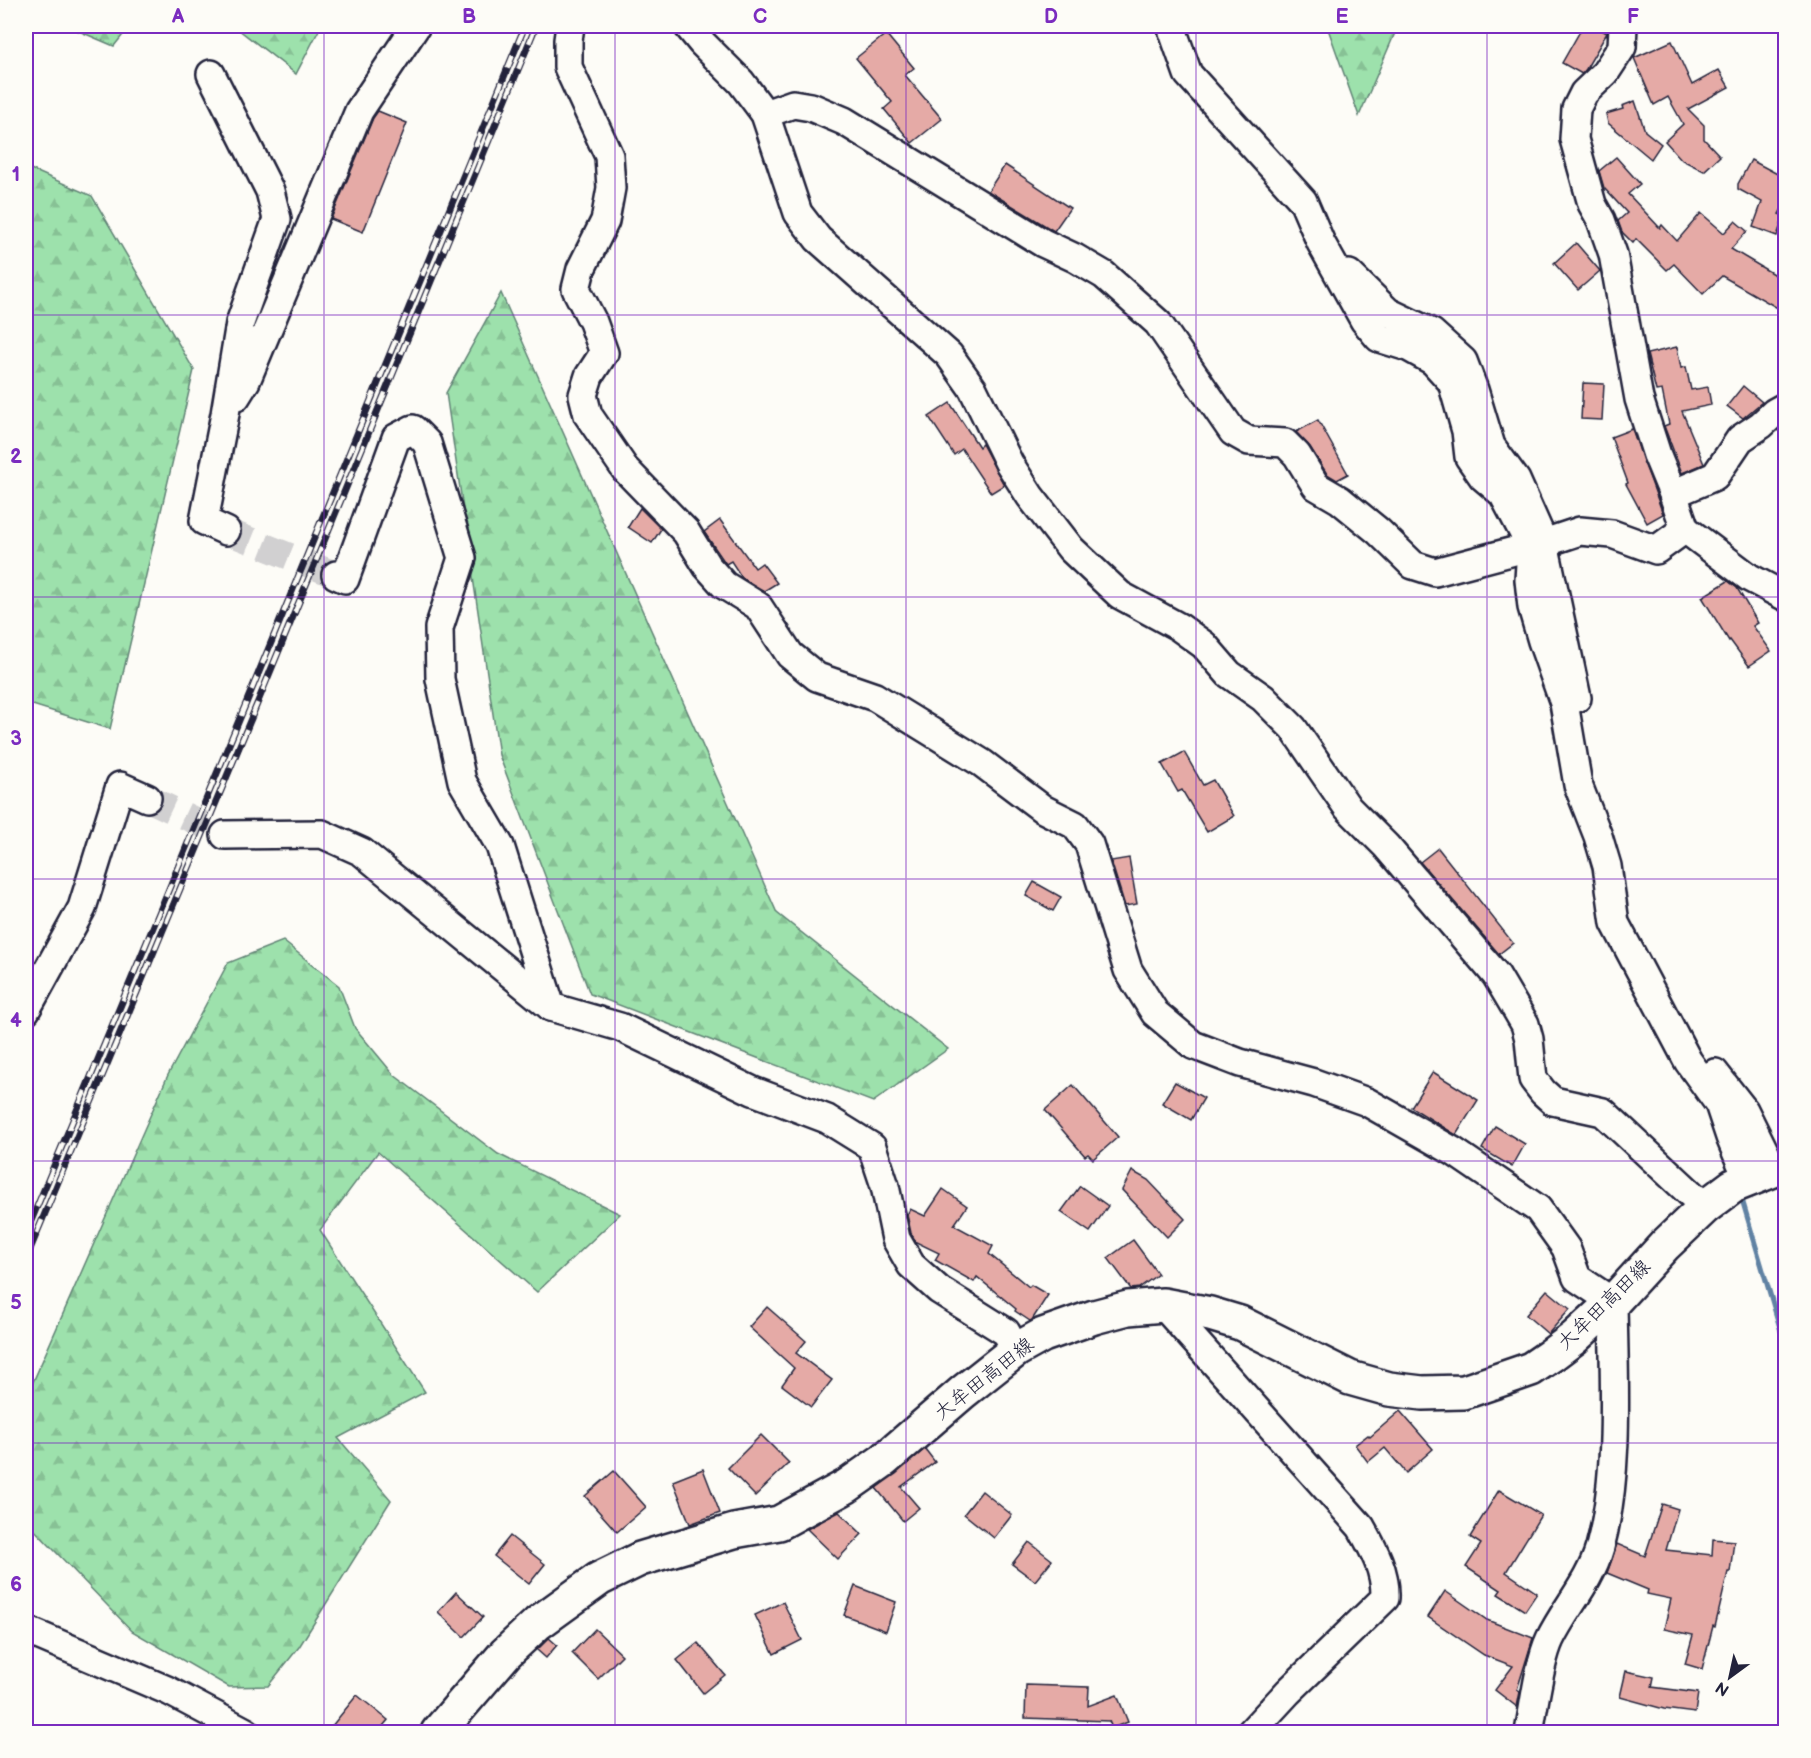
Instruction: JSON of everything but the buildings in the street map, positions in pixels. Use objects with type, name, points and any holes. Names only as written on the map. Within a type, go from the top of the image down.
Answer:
[{"type":"main road","name":"大牟田高田線","points":[[438,1732],[506,1653],[538,1623],[599,1579],[640,1559],[734,1532],[779,1523],[847,1486],[884,1460],[1016,1350],[1042,1335],[1128,1308],[1163,1305],[1210,1314],[1240,1323],[1350,1378],[1389,1389],[1422,1393],[1464,1392],[1531,1369],[1574,1338],[1613,1302],[1665,1245],[1705,1207],[1733,1186],[1769,1171]]},
{"type":"street","points":[[225,414],[246,381],[360,111],[416,26]]},
{"type":"street","points":[[570,26],[568,67],[609,156],[611,189],[605,221],[581,269],[576,289],[593,321],[604,352],[589,376],[583,395],[588,415],[625,469],[686,532],[718,579],[758,606],[790,655],[817,677],[875,698],[982,763],[1043,809],[1075,825],[1089,844],[1128,970],[1155,1013],[1193,1045],[1239,1063],[1314,1083],[1367,1102],[1453,1151],[1538,1209],[1566,1248],[1577,1278],[1613,1302],[1614,1415],[1609,1496],[1600,1547],[1590,1574],[1549,1641],[1538,1681],[1529,1732]]},
{"type":"street","points":[[688,26],[741,82],[765,114],[798,213],[818,239],[949,355],[973,389],[1009,463],[1030,496],[1071,549],[1119,595],[1179,627],[1204,645],[1229,674],[1263,698],[1293,728],[1348,808],[1386,846],[1496,975],[1525,1024],[1533,1079],[1543,1092],[1553,1101],[1603,1112],[1705,1207]]},
{"type":"street","points":[[1171,26],[1188,74],[1303,201],[1321,243],[1364,320],[1379,338],[1408,347],[1433,361],[1452,382],[1466,431],[1469,457],[1483,477],[1503,494],[1538,545]]},
{"type":"street","points":[[1185,26],[1204,71],[1314,195],[1350,277],[1388,312],[1432,333],[1463,361],[1491,446],[1516,480],[1538,545],[1529,580],[1532,607],[1564,703],[1578,784],[1607,866],[1615,923],[1688,1061],[1719,1104],[1730,1137],[1769,1171]]},
{"type":"street","points":[[1623,26],[1622,48],[1605,73],[1584,93],[1576,109],[1574,139],[1592,204],[1601,220],[1613,254],[1639,399],[1685,529],[1750,578],[1785,597]]},
{"type":"street","points":[[211,74],[270,191],[277,219],[240,323],[204,521],[226,531]]},
{"type":"street","points":[[765,114],[793,104],[811,107],[844,121],[1042,243],[1104,274],[1158,324],[1233,432],[1249,441],[1285,443],[1297,455],[1316,486],[1340,500],[1378,531],[1413,565],[1436,572],[1538,545],[1580,531],[1612,534],[1656,550],[1685,529]]},
{"type":"street","points":[[1673,494],[1715,476],[1740,439],[1785,406]]},
{"type":"street","points":[[336,576],[345,579],[396,438],[413,429],[427,443],[462,558],[439,628],[440,679],[462,781],[500,846],[551,1007]]},
{"type":"street","points":[[26,1010],[82,908],[120,786],[147,798]]},
{"type":"street","points":[[225,835],[322,834],[362,852],[551,1007],[620,1027],[753,1091],[827,1119],[872,1147],[885,1186],[896,1239],[911,1265],[939,1290],[1006,1332],[1016,1350]]},
{"type":"street","points":[[1163,1305],[1362,1527],[1378,1557],[1386,1582],[1385,1598],[1288,1692],[1251,1732]]},
{"type":"street","points":[[26,1630],[169,1691],[246,1732]]},
{"type":"green space","points":[[67,26],[130,26],[114,46]]},
{"type":"green space","points":[[234,26],[321,26],[296,74]]},
{"type":"green space","points":[[1327,26],[1398,26],[1359,116]]},
{"type":"green space","points":[[26,167],[92,196],[194,370],[110,729],[26,703]]},
{"type":"green space","points":[[501,293],[777,913],[948,1049],[873,1102],[590,994],[499,755],[446,393]]},
{"type":"green space","points":[[283,941],[339,986],[355,1028],[394,1075],[498,1154],[620,1214],[537,1292],[378,1152],[320,1230],[425,1392],[338,1438],[391,1500],[299,1647],[268,1686],[229,1687],[132,1631],[26,1521],[26,1398],[168,1075],[228,963]]},
{"type":"waterway","points":[[1741,1196],[1786,1348]]},
{"type":"tunnel","points":[[226,531],[336,575]]},
{"type":"tunnel","points":[[147,798],[225,835]]},
{"type":"railway","points":[[26,1233],[525,26]]},
{"type":"railway","points":[[26,1259],[536,26]]}]
